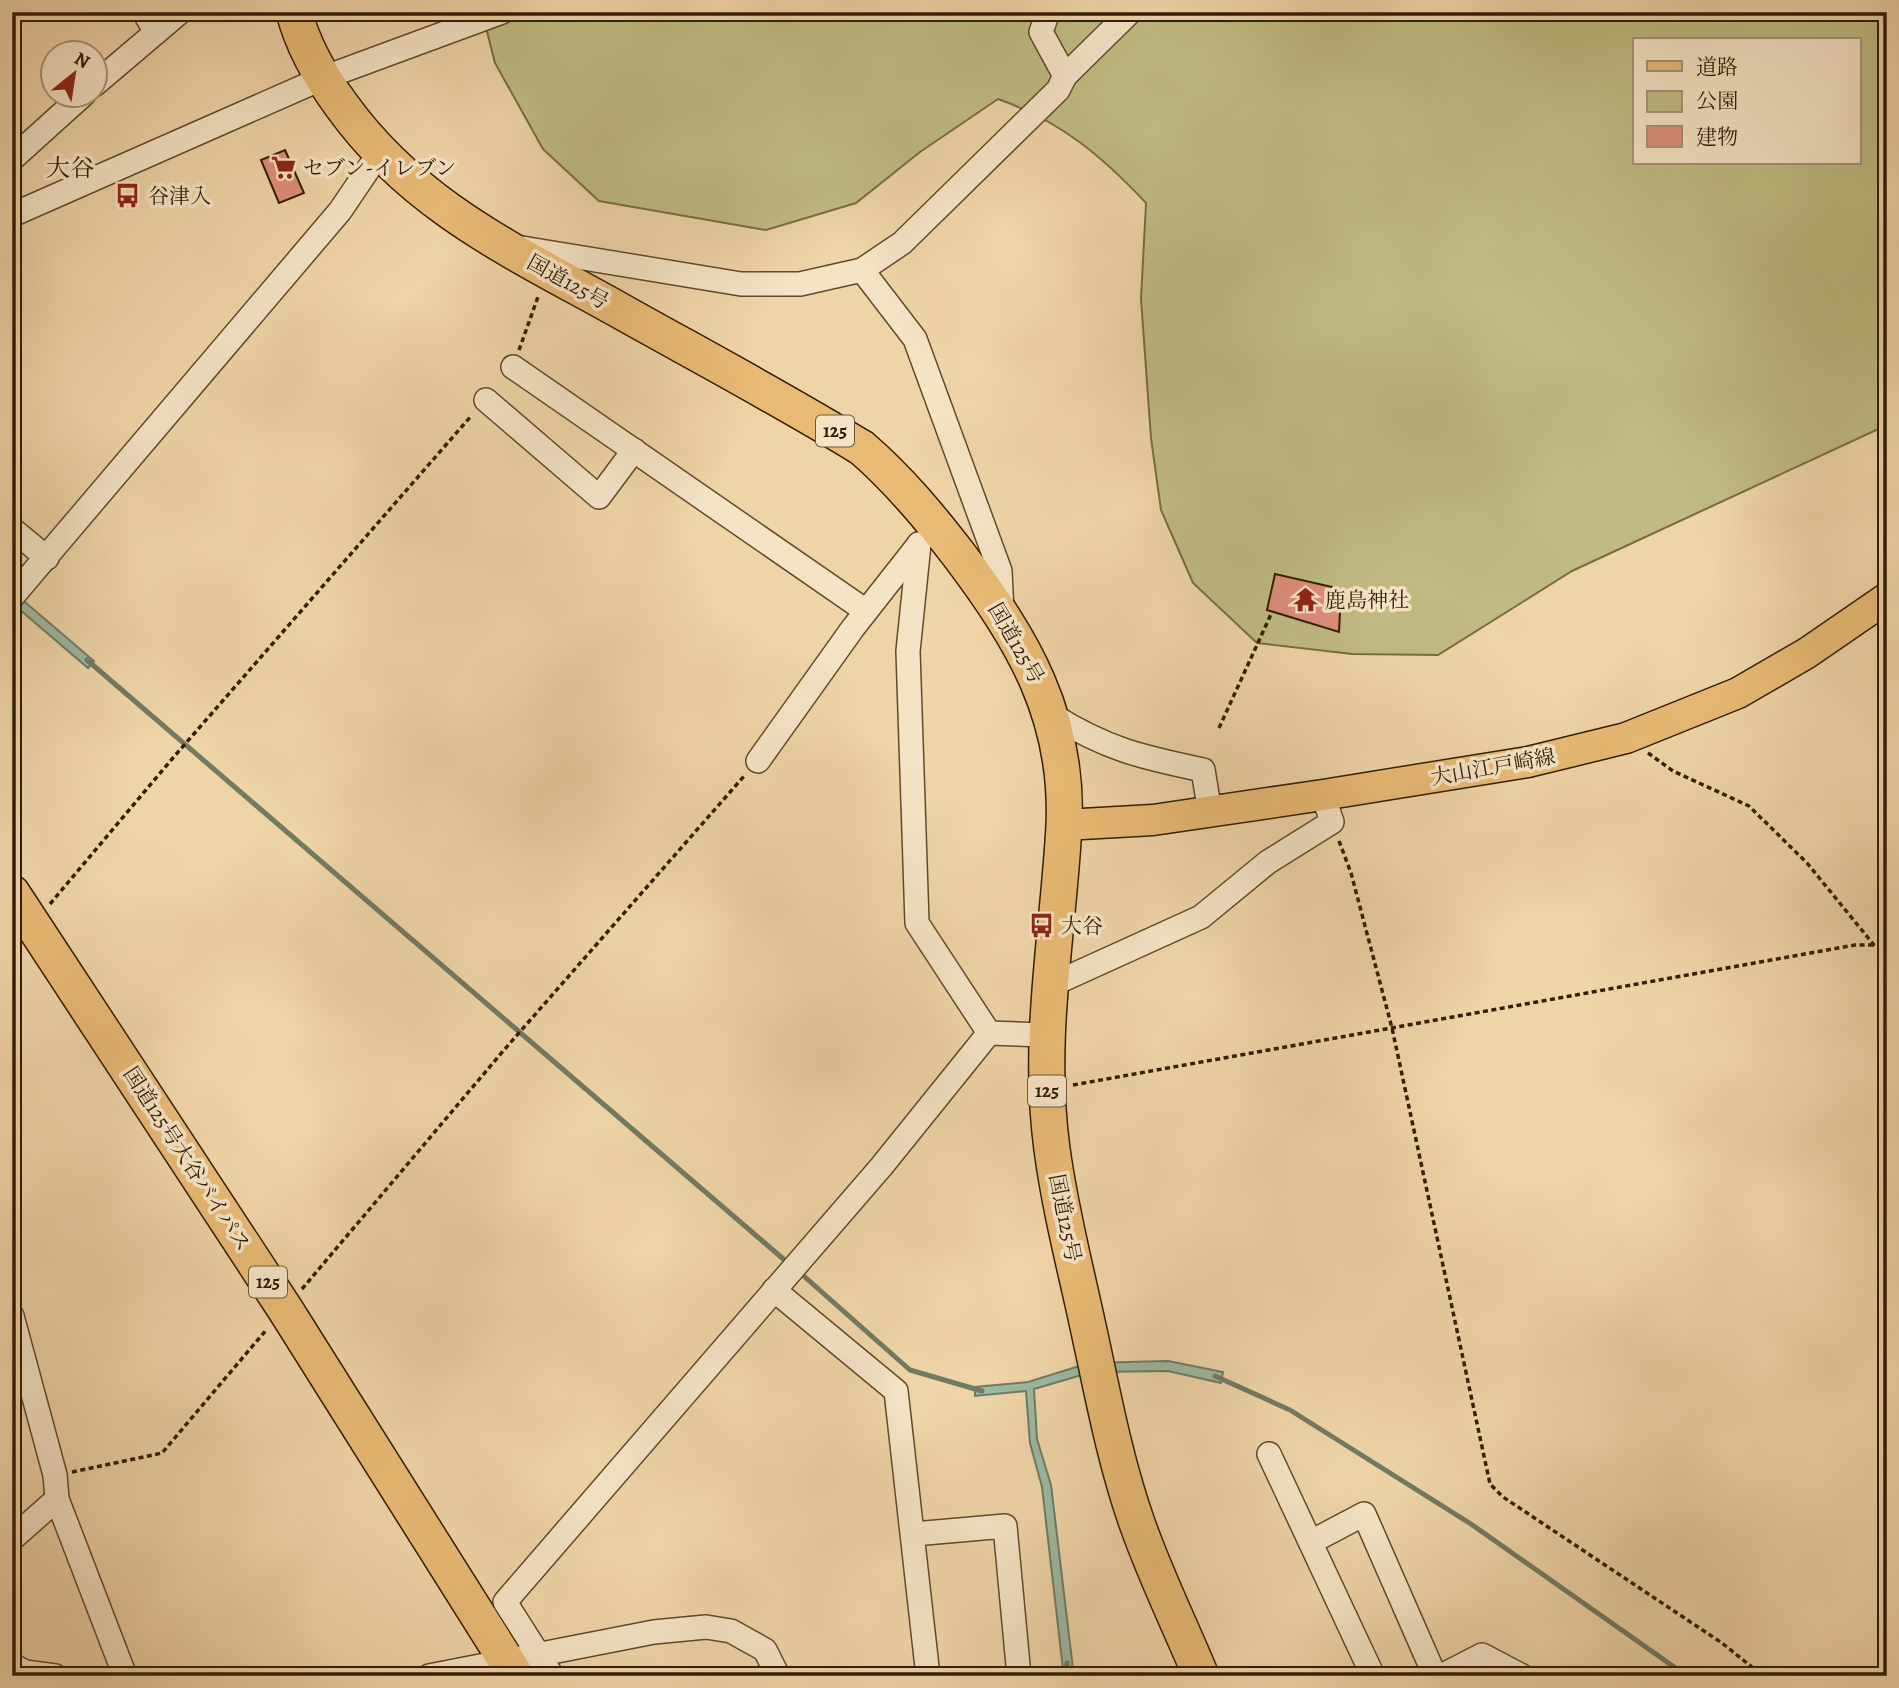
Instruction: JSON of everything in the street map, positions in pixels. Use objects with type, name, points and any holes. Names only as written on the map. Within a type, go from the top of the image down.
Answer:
[{"type":"highway","name":"国道125号","points":[[295,12],[323,78],[380,152],[424,195],[505,247],[862,448],[892,474],[927,534],[1002,615],[1027,654],[1052,715],[1061,762],[1064,825],[1045,1035],[1046,1090],[1062,1208],[1103,1398],[1137,1524],[1201,1676]]},
{"type":"highway","name":"国道125号大谷バイパス","points":[[12,893],[521,1664]]},
{"type":"main road","name":"大山江戸崎線","points":[[1064,825],[1153,820],[1210,812],[1327,808],[1626,738],[1738,694],[1807,653],[1887,598]]},
{"type":"street","points":[[108,69],[150,22],[180,12]]},
{"type":"street","points":[[12,215],[323,78],[502,12]]},
{"type":"street","points":[[1048,12],[1041,32],[1065,76]]},
{"type":"street","points":[[505,247],[523,246],[741,284],[800,284],[862,270],[902,243],[1058,90],[1065,76],[1130,12]]},
{"type":"street","points":[[12,159],[68,108]]},
{"type":"street","points":[[18,592],[341,211],[380,152]]},
{"type":"street","points":[[862,270],[915,338],[1000,570],[1002,615]]},
{"type":"street","points":[[513,366],[866,611]]},
{"type":"street","points":[[486,400],[599,497],[634,450]]},
{"type":"street","points":[[12,529],[47,558]]},
{"type":"street","points":[[758,761],[866,611],[927,534]]},
{"type":"street","points":[[927,534],[908,651],[916,923],[989,1032]]},
{"type":"street","points":[[1052,715],[1091,740],[1135,755],[1203,770],[1210,812]]},
{"type":"street","points":[[1049,986],[1201,918],[1327,808]]},
{"type":"street","points":[[989,1032],[1045,1035]]},
{"type":"street","points":[[521,1664],[505,1602],[881,1167],[989,1032]]},
{"type":"street","points":[[778,1285],[896,1391],[928,1676]]},
{"type":"street","points":[[12,1316],[55,1475],[57,1500],[125,1676]]},
{"type":"street","points":[[1269,1454],[1373,1676]]},
{"type":"street","points":[[12,1539],[57,1500]]},
{"type":"street","points":[[1311,1542],[1364,1514],[1435,1676]]},
{"type":"street","points":[[914,1534],[1005,1526],[1019,1676]]},
{"type":"street","points":[[429,1676],[521,1664],[654,1632],[706,1628],[732,1631],[765,1650],[778,1676]]},
{"type":"street","points":[[1441,1676],[1482,1655],[1522,1676]]},
{"type":"street","points":[[521,1664],[552,1676]]},
{"type":"street","points":[[12,1665],[25,1672],[56,1676]]},
{"type":"path","points":[[513,366],[548,271]]},
{"type":"path","points":[[32,925],[172,759],[486,400]]},
{"type":"path","points":[[1219,728],[1272,612]]},
{"type":"path","points":[[1626,738],[1672,771],[1749,806],[1807,863],[1874,945]]},
{"type":"path","points":[[504,1050],[758,761]]},
{"type":"path","points":[[1327,808],[1351,873],[1392,1028],[1490,1484],[1503,1497],[1723,1643],[1763,1676]]},
{"type":"path","points":[[1046,1090],[1856,945],[1874,945],[1887,951]]},
{"type":"green space","points":[[482,12],[1887,12],[1887,425],[1572,571],[1438,655],[1352,654],[1257,643],[1193,583],[1161,510],[1151,438],[1141,299],[1146,203],[1113,170],[1078,141],[1041,118],[998,99],[920,152],[856,203],[766,230],[599,201],[543,149],[495,63]]},
{"type":"shaded area","points":[[12,591],[94,661],[88,668],[12,603]]},
{"type":"shaded area","points":[[1168,1361],[1223,1372],[1221,1383],[1168,1371],[1092,1372],[1034,1389],[1037,1439],[1051,1485],[1073,1669],[1063,1669],[1042,1487],[1030,1443],[1026,1391],[975,1396],[975,1387],[1028,1382],[1089,1363]]},
{"type":"building","points":[[285,150],[304,193],[279,203],[261,160]]},
{"type":"building","name":"鹿島神社","points":[[1275,574],[1341,589],[1339,632],[1267,610]]},
{"type":"waterway","points":[[87,660],[788,1263]]},
{"type":"waterway","points":[[798,1271],[910,1370],[982,1391]]},
{"type":"waterway","points":[[1215,1376],[1290,1410],[1471,1524],[1687,1676]]},
{"type":"waterway","points":[[1065,1676],[1067,1663]]},
{"type":"place","name":"セブン-イレブン","points":[[283,168]]},
{"type":"place","name":"谷津入","points":[[128,196]]},
{"type":"place","name":"鹿島神社","points":[[1305,600]]},
{"type":"place","name":"大谷","points":[[1041,926]]},
{"type":"district","name":"大谷","points":[[70,168]]}]
